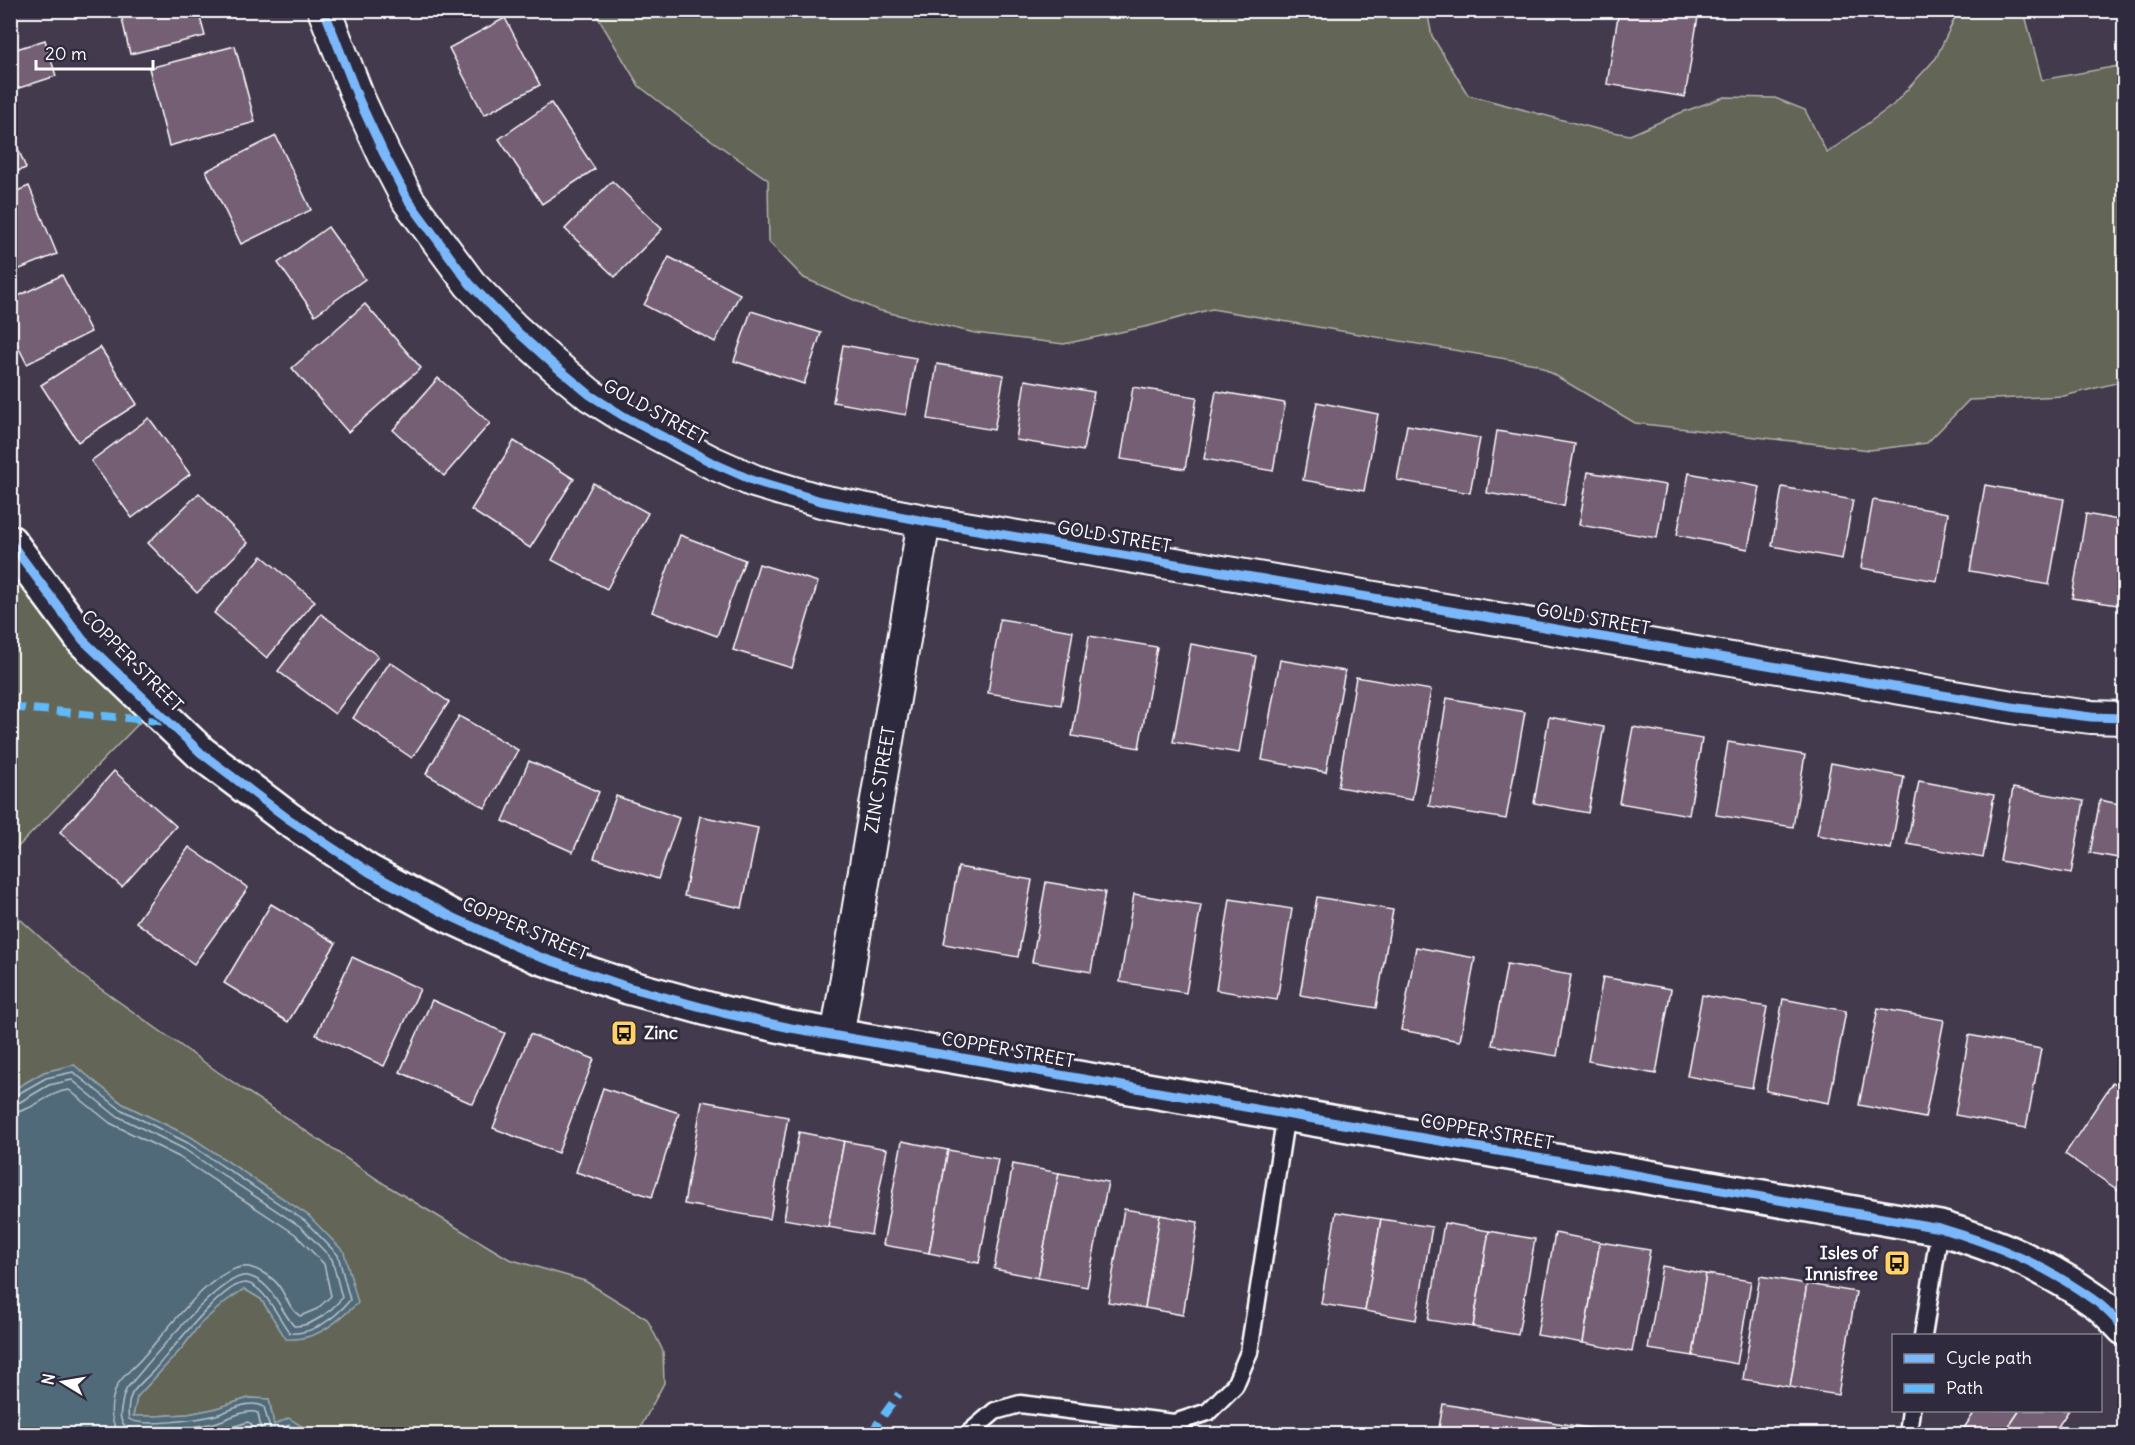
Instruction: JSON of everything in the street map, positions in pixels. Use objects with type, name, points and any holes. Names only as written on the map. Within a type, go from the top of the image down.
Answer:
[{"type":"street","name":"GOLD STREET","points":[[324,10],[359,100],[408,200],[470,284],[512,327],[590,395],[625,417],[711,462],[754,481],[821,501],[924,521],[2018,708],[2091,717],[2124,718]]},
{"type":"street","name":"ZINC STREET","points":[[837,1037],[924,521]]},
{"type":"street","name":"COPPER STREET","points":[[10,542],[83,640],[201,753],[287,818],[369,872],[450,916],[537,956],[628,987],[723,1013],[837,1037],[1940,1228],[1988,1242],[2043,1268],[2096,1301],[2124,1328]]},
{"type":"lane","points":[[968,1434],[995,1411],[1020,1404],[1174,1423],[1208,1412],[1215,1406],[1235,1385],[1249,1352],[1286,1114]]},
{"type":"lane","points":[[1923,1334],[1940,1228]]},
{"type":"lane","points":[[1908,1434],[1911,1412]]},
{"type":"green space","points":[[594,11],[1427,11],[1432,36],[1468,95],[1597,129],[1630,135],[1724,97],[1775,98],[1805,110],[1827,153],[1893,105],[1936,58],[1958,11],[2024,11],[2042,80],[2124,65],[2124,381],[2064,396],[1969,400],[1927,443],[1870,450],[1635,423],[1536,364],[1212,309],[1149,326],[1064,344],[975,333],[877,310],[804,278],[769,242],[768,180],[639,86]]},
{"type":"green space","points":[[10,553],[150,712],[11,854],[10,854]]},
{"type":"green space","points":[[10,910],[84,977],[218,1072],[386,1185],[509,1259],[585,1281],[647,1319],[663,1351],[664,1383],[637,1434],[300,1434],[303,1427],[274,1426],[269,1399],[249,1398],[188,1414],[133,1416],[137,1397],[182,1348],[200,1324],[226,1301],[244,1289],[261,1299],[287,1339],[357,1302],[352,1285],[309,1216],[191,1137],[123,1104],[74,1065],[44,1072],[11,1090]]},
{"type":"water","points":[[74,1065],[123,1104],[191,1137],[309,1216],[344,1252],[358,1303],[326,1329],[308,1337],[286,1339],[261,1299],[244,1289],[226,1301],[200,1324],[182,1348],[137,1397],[133,1416],[188,1414],[249,1398],[269,1399],[274,1425],[289,1418],[303,1427],[300,1434],[11,1434],[11,1090],[44,1072]]},
{"type":"building","points":[[120,10],[198,10],[205,36],[130,54]]},
{"type":"building","points":[[1619,10],[1699,10],[1685,97],[1607,84]]},
{"type":"building","points":[[505,18],[540,85],[484,115],[449,48]]},
{"type":"building","points":[[45,40],[56,76],[10,91],[10,51]]},
{"type":"building","points":[[235,46],[255,122],[169,146],[149,68]]},
{"type":"building","points":[[551,103],[595,169],[542,204],[499,139]]},
{"type":"building","points":[[10,129],[26,168],[10,174]]},
{"type":"building","points":[[276,136],[311,210],[241,244],[206,171]]},
{"type":"building","points":[[612,181],[662,229],[615,277],[565,229]]},
{"type":"building","points":[[29,186],[57,254],[10,273],[10,194]]},
{"type":"building","points":[[328,227],[365,279],[315,315],[278,263]]},
{"type":"building","points":[[669,257],[740,294],[715,342],[644,305]]},
{"type":"building","points":[[62,275],[91,332],[27,364],[10,331],[10,300]]},
{"type":"building","points":[[365,304],[421,368],[348,432],[292,368]]},
{"type":"building","points":[[751,311],[821,333],[804,384],[734,361]]},
{"type":"building","points":[[843,345],[916,358],[906,415],[833,402]]},
{"type":"building","points":[[100,347],[137,404],[78,442],[41,385]]},
{"type":"building","points":[[937,364],[1004,375],[994,430],[928,419]]},
{"type":"building","points":[[438,378],[490,423],[444,476],[393,430]]},
{"type":"building","points":[[1025,380],[1094,392],[1083,451],[1016,440]]},
{"type":"building","points":[[1133,387],[1197,397],[1185,469],[1121,459]]},
{"type":"building","points":[[1216,391],[1285,403],[1273,471],[1204,459]]},
{"type":"building","points":[[1317,402],[1378,414],[1364,491],[1303,480]]},
{"type":"building","points":[[149,418],[190,474],[132,518],[91,461]]},
{"type":"building","points":[[1407,425],[1480,438],[1470,493],[1397,480]]},
{"type":"building","points":[[1497,431],[1575,444],[1564,506],[1487,493]]},
{"type":"building","points":[[514,441],[574,479],[530,548],[471,510]]},
{"type":"building","points":[[1588,472],[1666,485],[1657,538],[1579,525]]},
{"type":"building","points":[[1689,473],[1760,487],[1748,549],[1677,535]]},
{"type":"building","points":[[593,483],[648,513],[607,589],[552,560]]},
{"type":"building","points":[[1985,485],[2064,499],[2049,585],[1970,571]]},
{"type":"building","points":[[1782,487],[1853,500],[1842,559],[1772,546]]},
{"type":"building","points":[[199,493],[248,543],[197,593],[148,543]]},
{"type":"building","points":[[1873,500],[1948,513],[1937,581],[1861,568]]},
{"type":"building","points":[[2086,514],[2124,521],[2124,606],[2072,598]]},
{"type":"building","points":[[680,535],[745,560],[717,636],[652,612]]},
{"type":"building","points":[[262,556],[315,601],[267,658],[214,613]]},
{"type":"building","points":[[759,564],[818,582],[792,668],[733,650]]},
{"type":"building","points":[[321,614],[378,656],[335,714],[278,671]]},
{"type":"building","points":[[1000,619],[1073,631],[1061,705],[988,693]]},
{"type":"building","points":[[1089,636],[1157,647],[1139,748],[1072,736]]},
{"type":"building","points":[[1191,644],[1256,656],[1239,753],[1173,742]]},
{"type":"building","points":[[1280,660],[1345,671],[1326,772],[1262,760]]},
{"type":"building","points":[[390,662],[449,702],[412,758],[353,718]]},
{"type":"building","points":[[1356,677],[1431,690],[1412,800],[1338,787]]},
{"type":"building","points":[[1447,698],[1525,712],[1506,819],[1429,806]]},
{"type":"building","points":[[459,716],[518,750],[485,808],[426,774]]},
{"type":"building","points":[[1549,717],[1604,727],[1588,813],[1534,803]]},
{"type":"building","points":[[1633,727],[1702,739],[1689,815],[1619,803]]},
{"type":"building","points":[[1728,742],[1805,755],[1793,827],[1716,815]]},
{"type":"building","points":[[529,761],[599,792],[573,852],[503,821]]},
{"type":"building","points":[[1831,763],[1904,777],[1891,849],[1817,835]]},
{"type":"building","points":[[114,771],[176,826],[122,887],[60,832]]},
{"type":"building","points":[[1919,781],[1994,795],[1983,858],[1907,844]]},
{"type":"building","points":[[2013,788],[2084,801],[2071,874],[2000,861]]},
{"type":"building","points":[[616,796],[679,818],[658,879],[594,858]]},
{"type":"building","points":[[2100,800],[2124,805],[2124,859],[2090,853]]},
{"type":"building","points":[[700,816],[758,828],[742,908],[684,896]]},
{"type":"building","points":[[189,847],[248,888],[194,964],[136,922]]},
{"type":"building","points":[[958,867],[1032,880],[1018,957],[944,944]]},
{"type":"building","points":[[1046,882],[1105,892],[1091,972],[1032,962]]},
{"type":"building","points":[[1134,894],[1201,905],[1186,993],[1120,982]]},
{"type":"building","points":[[1317,897],[1393,910],[1376,1008],[1300,995]]},
{"type":"building","points":[[1230,899],[1292,909],[1277,1000],[1216,990]]},
{"type":"building","points":[[271,904],[336,943],[288,1022],[224,983]]},
{"type":"building","points":[[1416,947],[1475,958],[1460,1041],[1401,1030]]},
{"type":"building","points":[[352,957],[420,989],[384,1066],[316,1035]]},
{"type":"building","points":[[1507,964],[1571,975],[1557,1056],[1492,1045]]},
{"type":"building","points":[[1603,977],[1671,989],[1656,1074],[1588,1061]]},
{"type":"building","points":[[1702,995],[1767,1007],[1752,1088],[1687,1076]]},
{"type":"building","points":[[1783,999],[1846,1011],[1829,1103],[1766,1091]]},
{"type":"building","points":[[432,1000],[505,1033],[473,1104],[400,1072]]},
{"type":"building","points":[[1878,1008],[1944,1020],[1925,1118],[1859,1105]]},
{"type":"building","points":[[530,1034],[594,1059],[558,1153],[493,1128]]},
{"type":"building","points":[[1969,1035],[2041,1049],[2026,1128],[1955,1115]]},
{"type":"building","points":[[2113,1082],[2124,1090],[2124,1186],[2121,1192],[2065,1154]]},
{"type":"building","points":[[603,1088],[679,1113],[652,1197],[576,1172]]},
{"type":"building","points":[[702,1101],[788,1117],[770,1219],[684,1204]]},
{"type":"building","points":[[799,1132],[844,1141],[828,1227],[784,1219]]},
{"type":"building","points":[[844,1141],[887,1149],[871,1235],[828,1227]]},
{"type":"building","points":[[902,1141],[948,1150],[929,1253],[883,1245]]},
{"type":"building","points":[[948,1150],[998,1159],[979,1263],[929,1253]]},
{"type":"building","points":[[1013,1164],[1059,1173],[1038,1278],[994,1269]]},
{"type":"building","points":[[1059,1173],[1108,1182],[1087,1287],[1038,1278]]},
{"type":"building","points":[[1124,1209],[1160,1215],[1145,1308],[1108,1302]]},
{"type":"building","points":[[1336,1212],[1381,1219],[1365,1311],[1321,1304]]},
{"type":"building","points":[[1160,1215],[1198,1222],[1183,1315],[1145,1308]]},
{"type":"building","points":[[1381,1219],[1432,1227],[1416,1320],[1365,1311]]},
{"type":"building","points":[[1444,1223],[1489,1231],[1473,1327],[1428,1320]]},
{"type":"building","points":[[1489,1231],[1535,1239],[1518,1335],[1473,1327]]},
{"type":"building","points":[[1555,1233],[1600,1242],[1583,1343],[1537,1335]]},
{"type":"building","points":[[1600,1242],[1650,1250],[1632,1352],[1583,1343]]},
{"type":"building","points":[[1662,1266],[1706,1274],[1693,1356],[1648,1349]]},
{"type":"building","points":[[1706,1274],[1751,1281],[1737,1364],[1693,1356]]},
{"type":"building","points":[[1760,1276],[1807,1284],[1790,1387],[1743,1379]]},
{"type":"building","points":[[1807,1284],[1856,1292],[1838,1395],[1790,1387]]},
{"type":"building","points":[[1443,1404],[1624,1434],[1438,1434]]},
{"type":"building","points":[[1975,1412],[2019,1412],[2004,1434],[1973,1434],[1964,1428]]},
{"type":"building","points":[[2019,1412],[2068,1412],[2053,1434],[2004,1434]]},
{"type":"marked path","points":[[10,707],[168,722]]},
{"type":"marked path","points":[[870,1434],[899,1394]]},
{"type":"cycle path","points":[[324,10],[359,100],[408,200],[470,284],[512,327],[590,395],[625,417],[711,462],[754,481],[821,501],[924,521],[2018,708],[2091,717],[2124,718]]},
{"type":"cycle path","points":[[10,542],[83,640],[201,753],[287,818],[369,872],[450,916],[537,956],[628,987],[723,1013],[791,1028],[1940,1228],[2001,1249],[2039,1266],[2098,1303],[2124,1328]]},
{"type":"place","name":"Zinc","points":[[624,1033]]},
{"type":"place","name":"Isles of Innisfree","points":[[1897,1263]]}]
